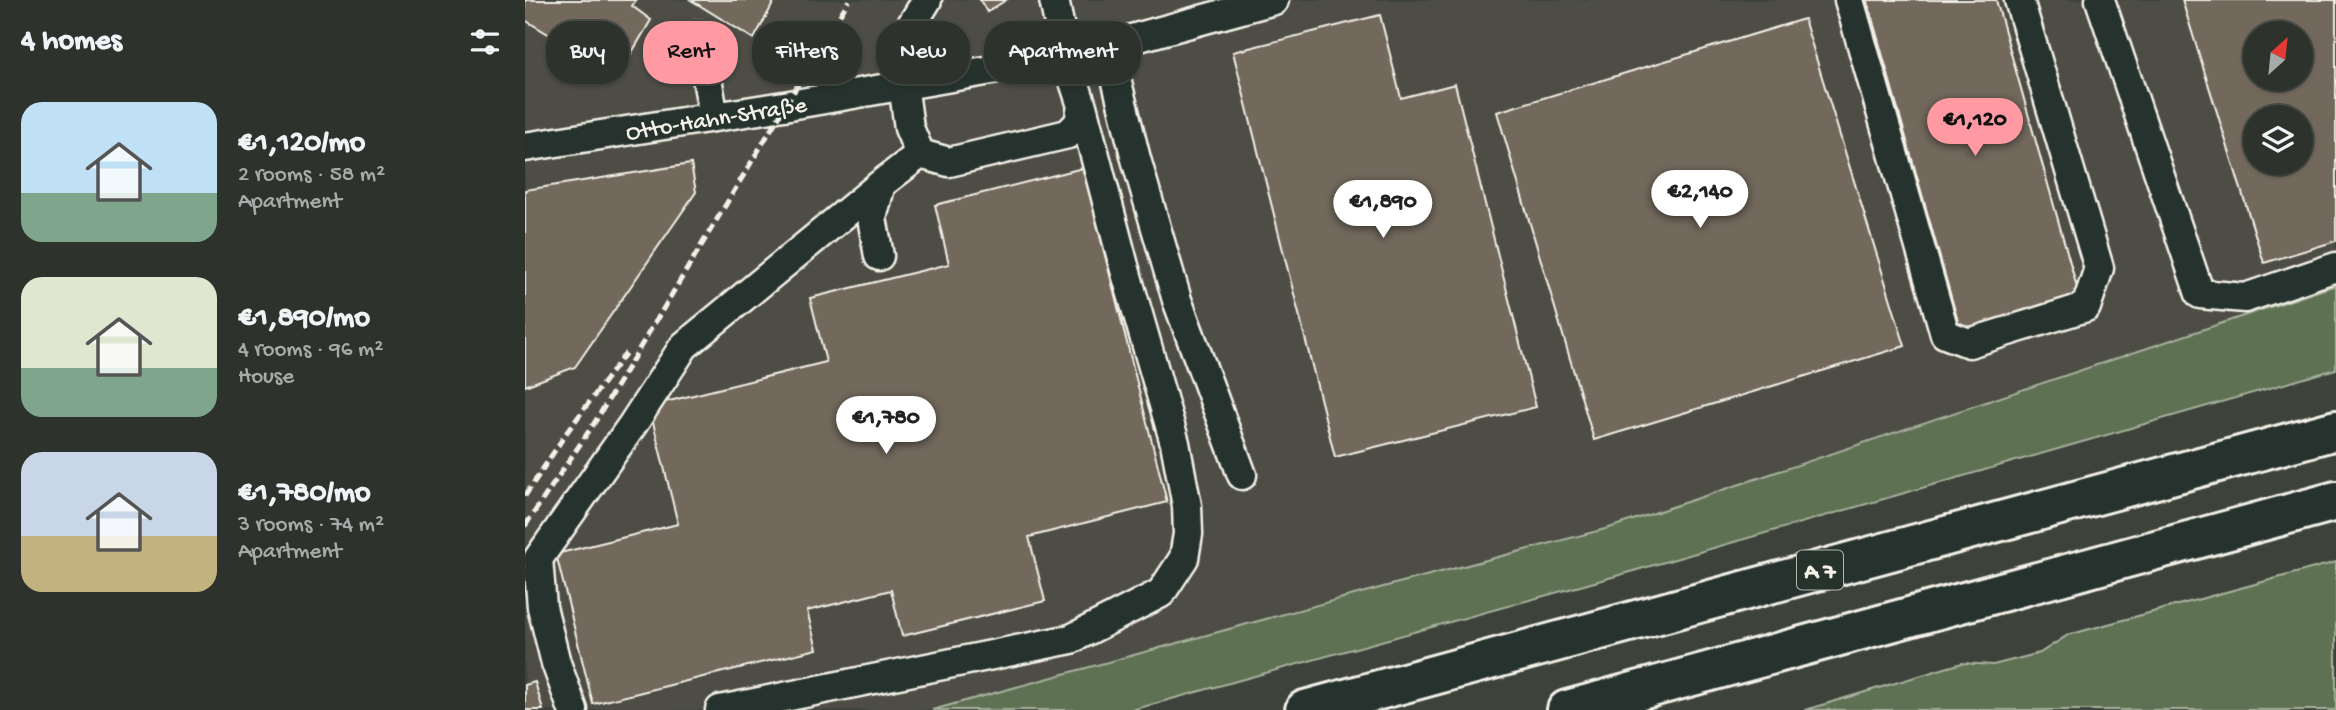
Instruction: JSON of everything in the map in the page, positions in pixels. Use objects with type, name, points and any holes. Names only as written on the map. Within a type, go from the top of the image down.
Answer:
[{"type":"highway","name":"A 7","points":[[1305,710],[2336,430]]},
{"type":"highway","points":[[1567,710],[2336,501]]},
{"type":"street","points":[[920,155],[909,128],[898,47],[927,0]]},
{"type":"street","points":[[1055,0],[1059,21]]},
{"type":"street","points":[[1849,0],[1945,334],[1969,344],[2086,307],[2099,268],[2019,0]]},
{"type":"street","points":[[2100,0],[2200,294],[2245,298],[2336,267]]},
{"type":"street","name":"Otto-Hahn-Straße","points":[[1141,37],[1263,2]]},
{"type":"street","name":"Otto-Hahn-Straße","points":[[525,147],[984,71]]},
{"type":"street","points":[[708,84],[714,117]]},
{"type":"street","points":[[720,710],[1071,639],[1161,593],[1184,558],[1188,534],[1187,506],[1175,443],[1074,84]]},
{"type":"street","points":[[1117,84],[1177,300],[1242,475]]},
{"type":"street","points":[[920,155],[949,162],[1067,134],[1080,123],[1081,106]]},
{"type":"street","points":[[573,710],[556,663],[542,607],[538,559],[684,346],[920,155]]},
{"type":"street","points":[[879,256],[872,218],[881,184]]},
{"type":"street","points":[[1137,314],[1177,300]]},
{"type":"shaded area","points":[[525,0],[2336,0],[2336,285],[1609,528],[932,710],[525,710]]},
{"type":"green space","points":[[2336,285],[2336,369],[1602,580],[1132,710],[932,710],[1609,528]]},
{"type":"green space","points":[[2336,562],[2336,710],[1805,710],[1962,663],[1993,665],[2040,653],[2068,635]]},
{"type":"building","points":[[525,0],[636,0],[632,6],[651,20],[643,21],[643,34],[629,57],[629,21],[546,21],[546,33],[525,20]]},
{"type":"building","points":[[691,0],[775,0],[764,21],[752,21],[752,38],[738,29],[738,21],[725,21]]},
{"type":"building","points":[[980,0],[1006,0],[987,12]]},
{"type":"building","points":[[1867,0],[1996,0],[2080,298],[1961,332]]},
{"type":"building","points":[[2182,0],[2336,0],[2336,241],[2264,263]]},
{"type":"building","points":[[1380,15],[1401,98],[1455,84],[1536,407],[1335,457],[1233,52]]},
{"type":"building","points":[[1804,19],[1905,346],[1594,440],[1497,112]]},
{"type":"building","points":[[691,164],[696,192],[575,367],[525,386],[525,190]]},
{"type":"building","points":[[1083,168],[1167,502],[1029,537],[1045,601],[902,636],[891,590],[807,611],[817,649],[593,704],[556,554],[678,524],[649,406],[826,362],[810,298],[949,264],[935,205]]},
{"type":"building","points":[[535,682],[543,710],[525,710],[525,685]]},
{"type":"railway","points":[[525,526],[595,422],[849,0]]},
{"type":"railway","points":[[525,496],[567,432],[628,350]]}]
